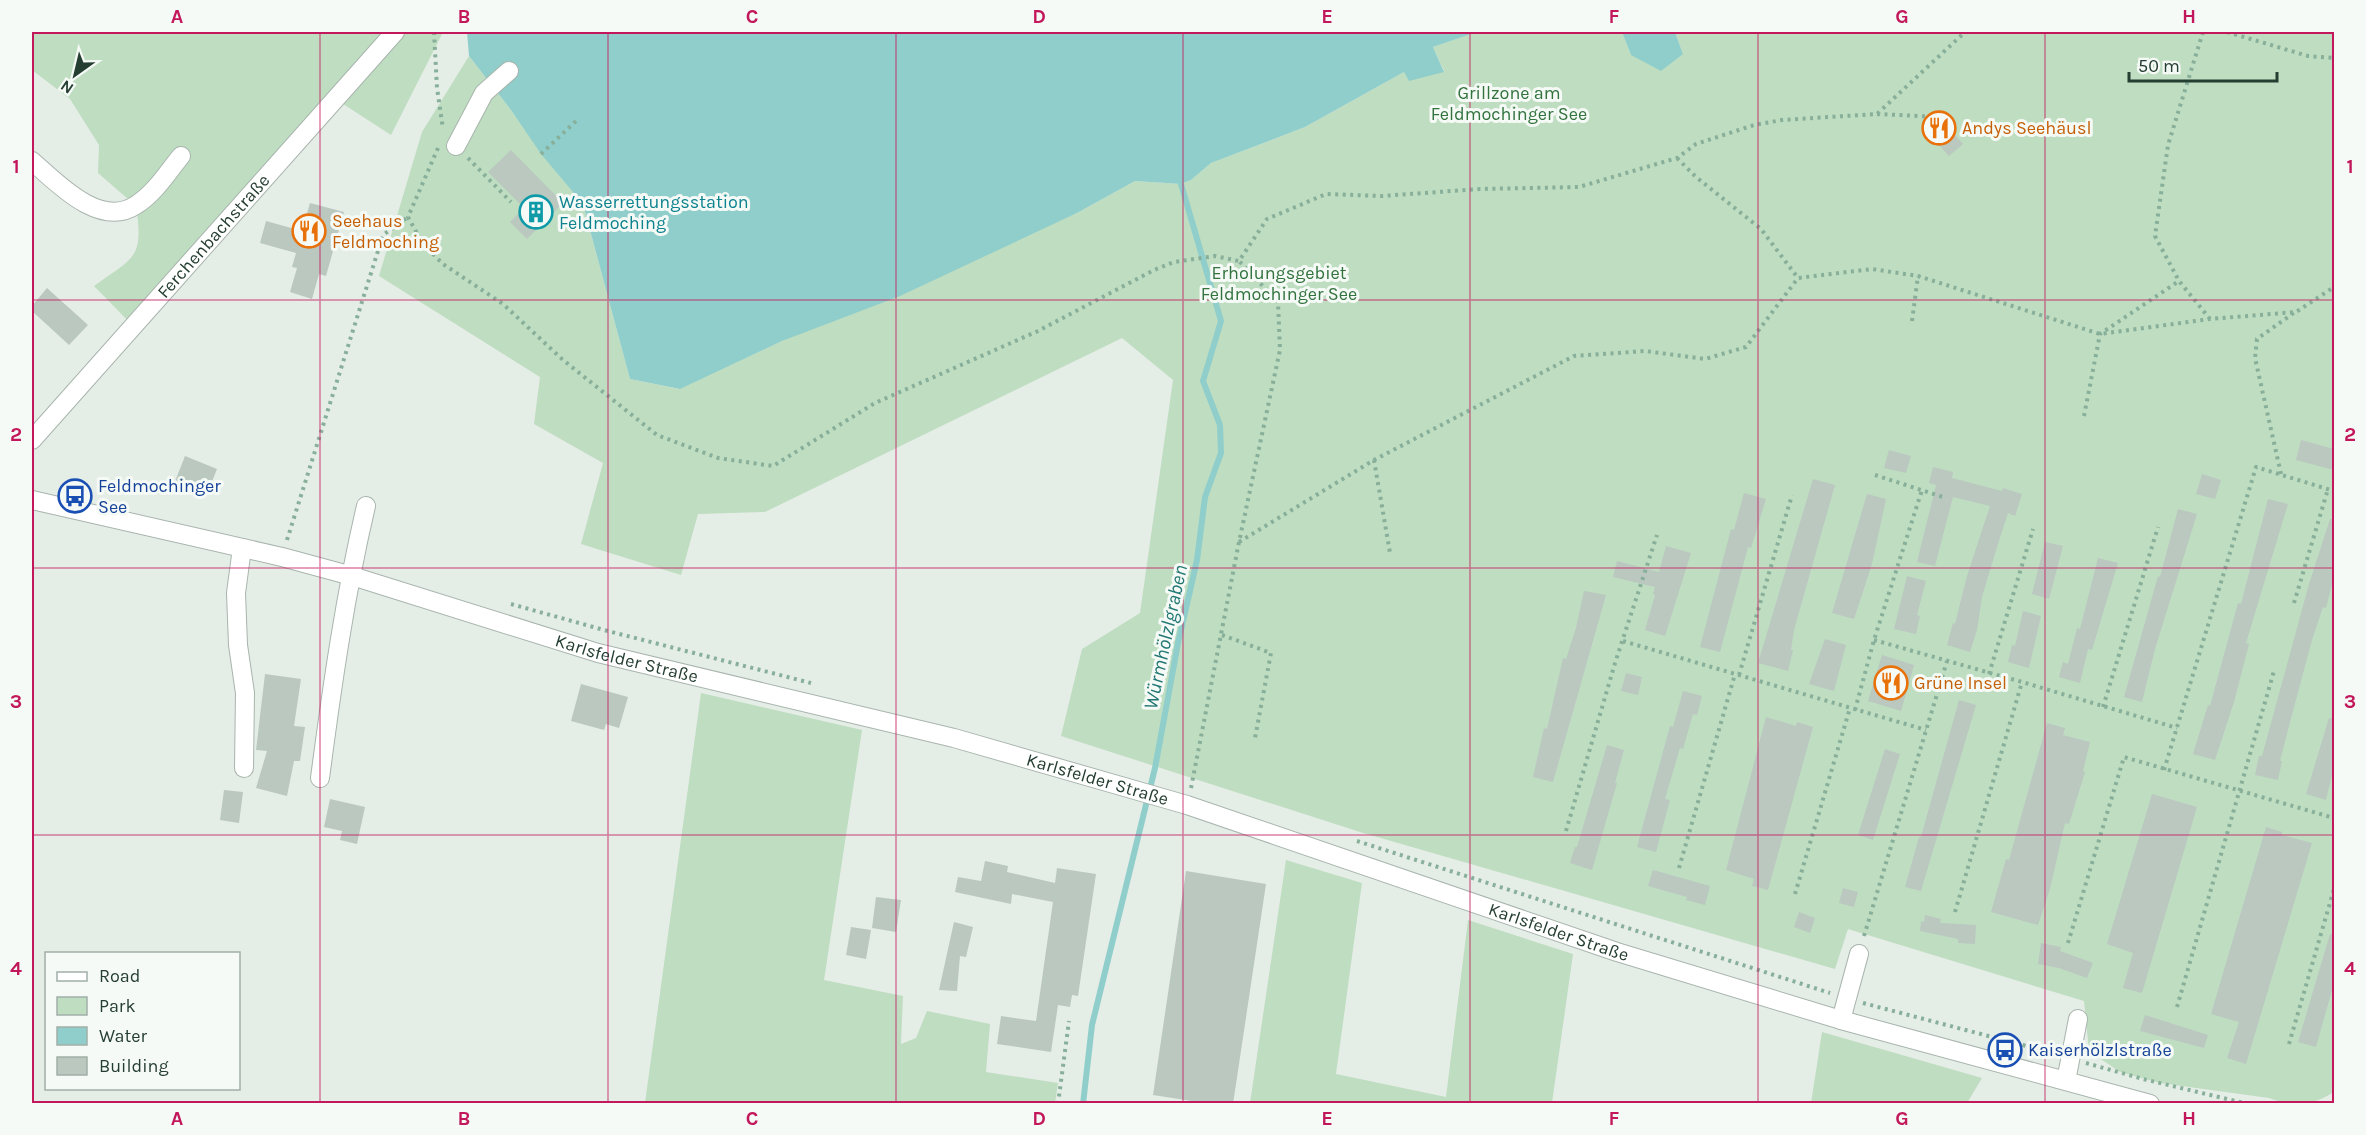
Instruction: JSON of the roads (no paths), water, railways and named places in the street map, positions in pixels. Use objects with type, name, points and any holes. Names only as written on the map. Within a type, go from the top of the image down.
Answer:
[{"type":"street","name":"Ferchenbachstraße","points":[[32,440],[396,32]]},
{"type":"street","points":[[450,141],[484,93],[509,71]]},
{"type":"street","points":[[32,161],[60,186],[91,207],[117,213],[136,206],[154,190],[181,156]]},
{"type":"street","name":"Karlsfelder Straße","points":[[32,500],[282,557],[352,576],[598,652],[954,738],[1127,787],[1187,805],[1617,952],[1841,1020],[2150,1104]]},
{"type":"street","points":[[320,778],[353,559],[366,506]]},
{"type":"street","points":[[242,548],[236,593],[238,645],[245,693],[244,768]]},
{"type":"street","points":[[1841,1020],[1859,954]]},
{"type":"street","points":[[2066,1081],[2078,1019]]},
{"type":"water","points":[[467,32],[1477,32],[1433,47],[1444,72],[1409,81],[1404,72],[1305,127],[1211,163],[1191,180],[1181,184],[1135,181],[1077,213],[900,296],[782,341],[680,389],[630,379],[583,204],[541,154],[511,110],[469,56]]},
{"type":"water","points":[[1622,32],[1675,32],[1683,54],[1661,71],[1631,55]]},
{"type":"waterway","name":"Würmhölzlgraben","points":[[1083,1104],[1092,1025],[1155,768],[1178,643],[1197,560],[1205,497],[1221,453],[1220,425],[1203,381],[1221,321],[1181,184]]},
{"type":"place","name":"Andys Seehäusl","points":[[1939,128]]},
{"type":"place","name":"Wasserrettungsstation Feldmoching","points":[[536,212]]},
{"type":"place","name":"Seehaus Feldmoching","points":[[309,231]]},
{"type":"place","name":"Feldmochinger See","points":[[75,496]]},
{"type":"place","name":"Grüne Insel","points":[[1891,683]]},
{"type":"place","name":"Kaiserhölzlstraße","points":[[2005,1050]]},
{"type":"park label","name":"Grillzone am Feldmochinger See","points":[[1509,103]]},
{"type":"park label","name":"Erholungsgebiet Feldmochinger See","points":[[1279,283]]}]
